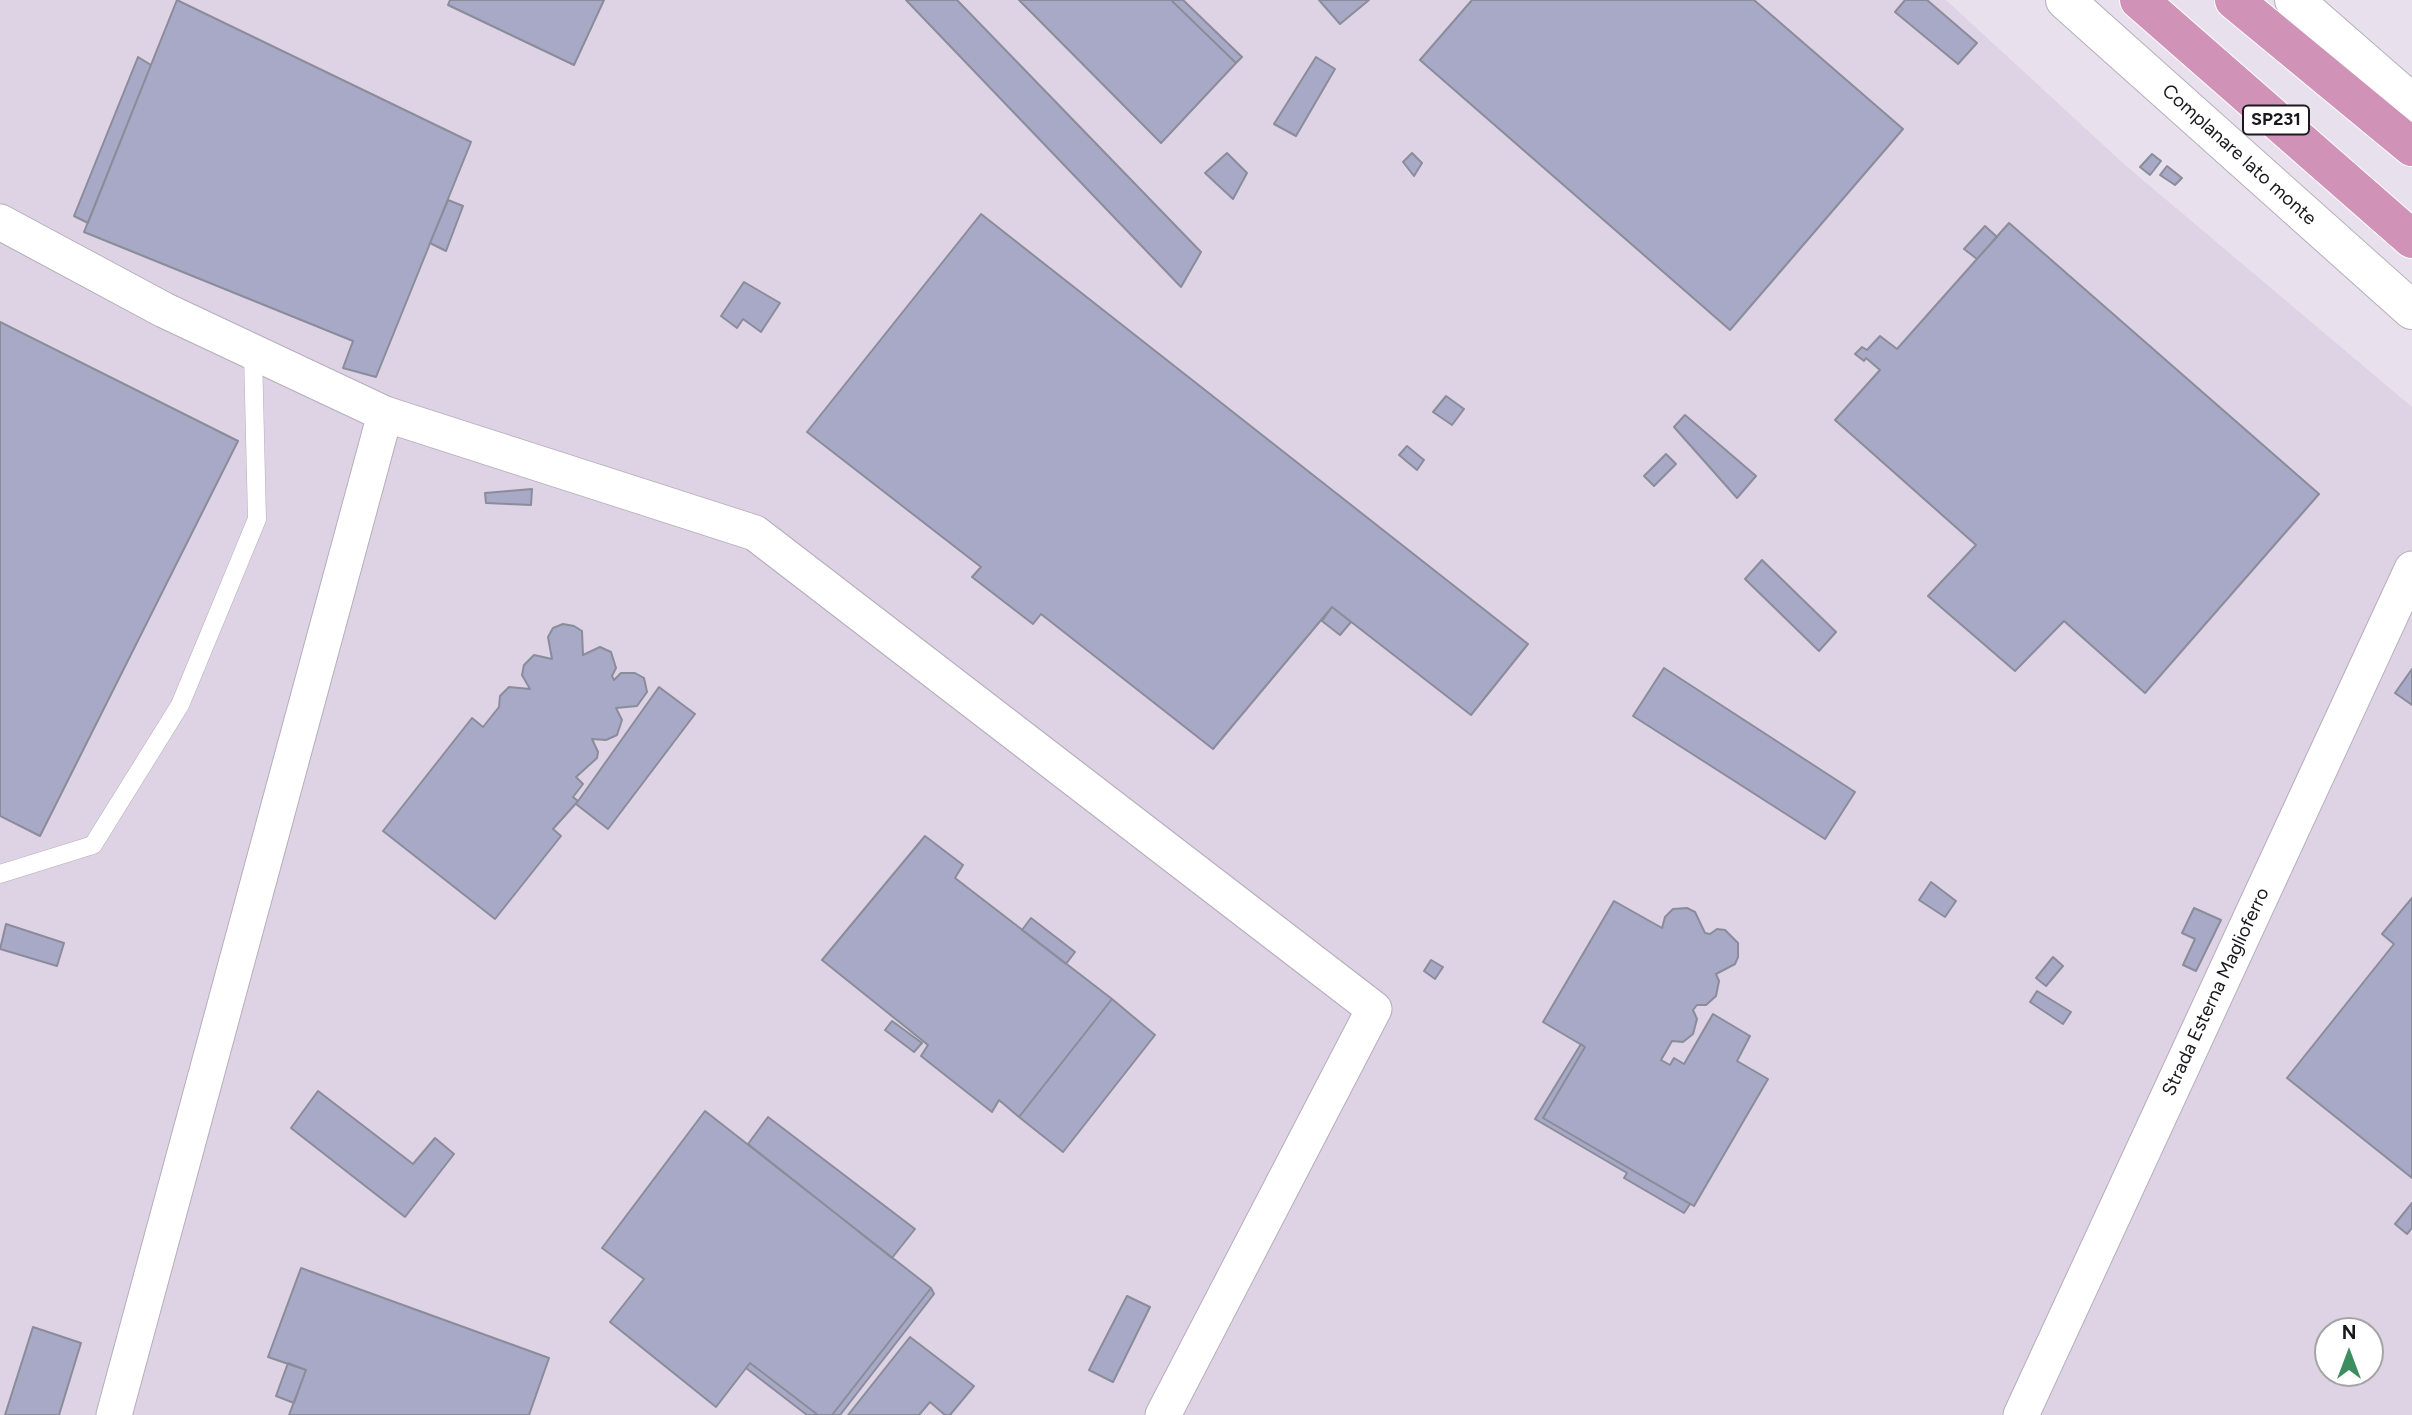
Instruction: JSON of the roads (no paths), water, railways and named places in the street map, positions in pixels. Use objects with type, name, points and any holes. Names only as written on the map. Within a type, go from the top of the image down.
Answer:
[{"type":"highway","name":"SP231","points":[[2139,0],[2412,239]]},
{"type":"highway","points":[[2234,0],[2412,147]]},
{"type":"street","name":"Complanare lato monte","points":[[2065,0],[2412,310]]},
{"type":"street","points":[[2294,0],[2412,103]]},
{"type":"street","points":[[0,222],[164,310],[385,414],[755,533],[1374,1009],[1163,1415]]},
{"type":"street","points":[[114,1415],[385,414]]},
{"type":"street","name":"Strada Esterna Maglioferro","points":[[2021,1415],[2412,569]]},
{"type":"lane","points":[[0,874],[93,845],[180,705],[257,519],[253,354]]}]
